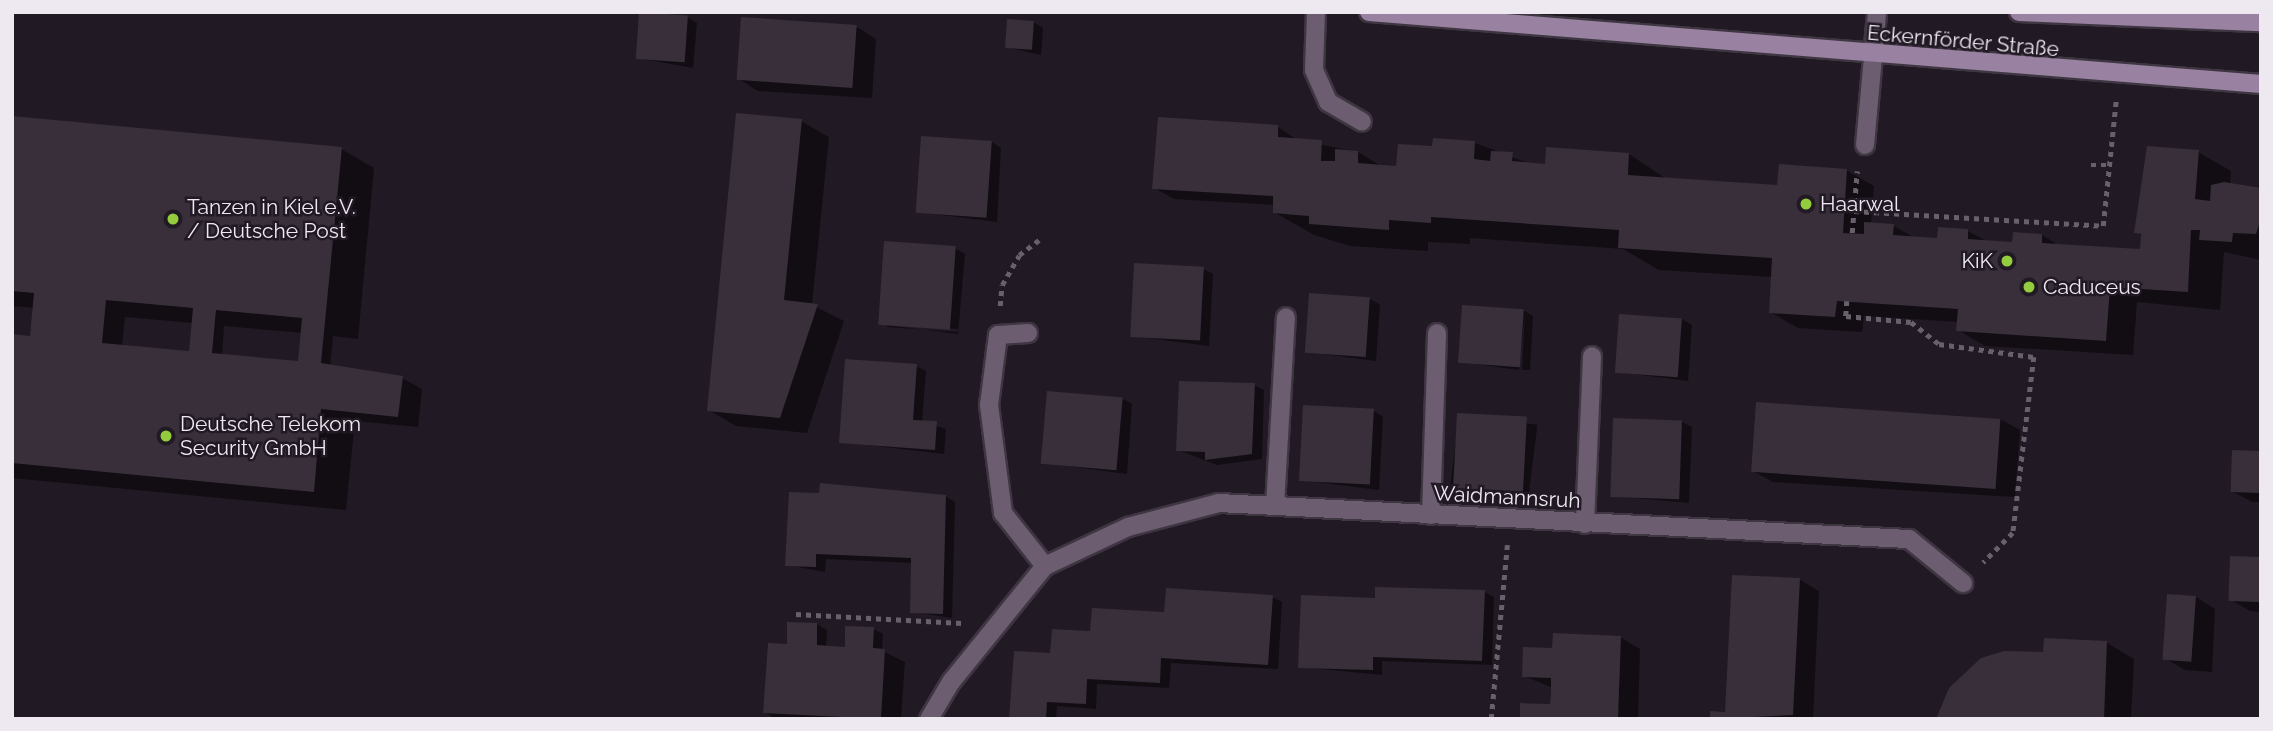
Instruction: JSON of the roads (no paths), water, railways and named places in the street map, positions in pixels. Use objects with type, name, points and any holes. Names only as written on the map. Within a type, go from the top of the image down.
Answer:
[{"type":"main road","name":"Eckernförder Straße","points":[[1369,12],[2118,76],[2261,85]]},
{"type":"main road","name":"Eckernförder Straße","points":[[2019,12],[2261,22]]},
{"type":"street","points":[[1316,12],[1314,71],[1328,102],[1362,122]]},
{"type":"street","points":[[1864,145],[1877,12]]},
{"type":"street","points":[[1275,506],[1286,317]]},
{"type":"street","points":[[1432,515],[1437,332]]},
{"type":"street","points":[[1028,333],[998,335],[989,405],[1003,513],[1045,566]]},
{"type":"street","points":[[1585,524],[1592,356]]},
{"type":"street","name":"Waidmannsruh","points":[[929,719],[984,641],[1045,566],[1128,527],[1219,503],[1909,539],[1963,583]]},
{"type":"place","name":"Haarwal","points":[[1806,204]]},
{"type":"place","name":"Tanzen in Kiel e.V. / Deutsche Post","points":[[173,219]]},
{"type":"place","name":"KiK","points":[[2007,261]]},
{"type":"place","name":"Caduceus","points":[[2029,287]]},
{"type":"place","name":"Deutsche Telekom Security GmbH","points":[[166,436]]}]
